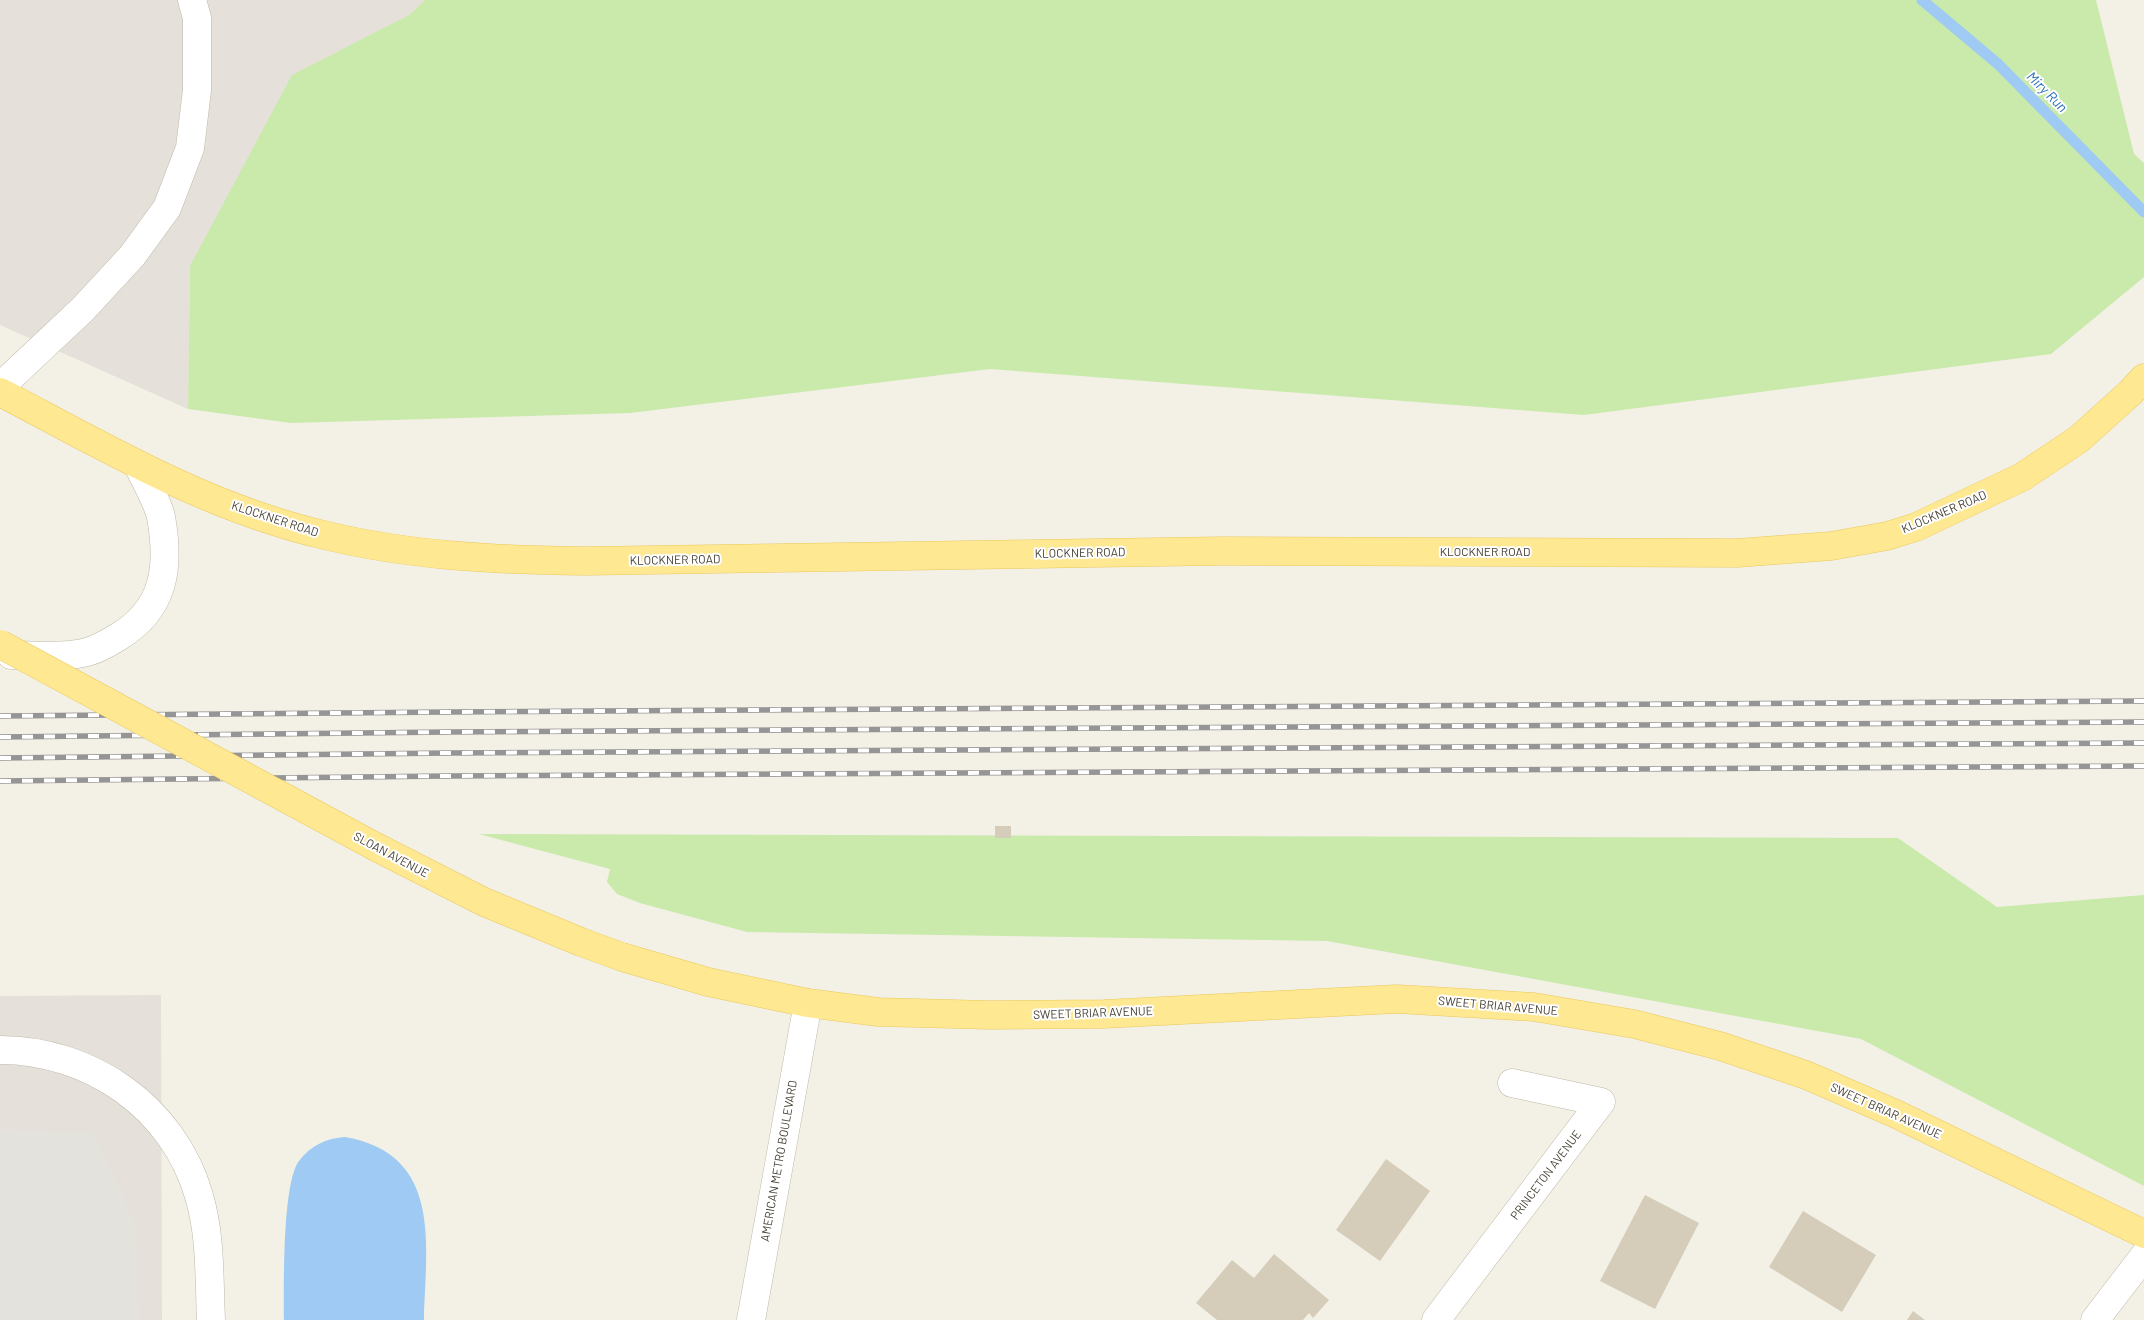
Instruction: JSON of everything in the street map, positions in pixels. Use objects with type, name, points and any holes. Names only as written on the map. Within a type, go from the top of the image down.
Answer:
[{"type":"main road","name":"KLOCKNER ROAD","points":[[0,392],[138,465],[222,502],[322,535],[399,550],[476,559],[586,561],[1223,551],[1737,553],[1849,543],[1887,536],[1925,523],[2022,477],[2079,439],[2144,378]]},
{"type":"main road","name":"SLOAN AVENUE","points":[[0,644],[317,815],[468,894],[539,926],[640,962],[708,982],[808,1003]]},
{"type":"main road","name":"SWEET BRIAR AVENUE","points":[[808,1003],[878,1012],[990,1015],[1104,1014],[1397,999],[1483,1002],[1579,1014],[1634,1024],[1694,1039],[1806,1075],[1896,1114],[2144,1234]]},
{"type":"street","points":[[0,387],[83,309],[120,270],[166,208],[190,148],[197,90],[197,18],[192,0]]},
{"type":"street","points":[[0,655],[74,654],[88,652],[103,646],[130,630],[148,611],[162,584],[164,551],[160,515],[138,465]]},
{"type":"street","name":"AMERICAN METRO BOULEVARD","points":[[751,1320],[808,1003]]},
{"type":"street","points":[[0,1050],[31,1052],[81,1064],[105,1076],[126,1090],[163,1126],[178,1147],[199,1195],[205,1220],[211,1320]]},
{"type":"street","name":"PRINCETON AVENUE","points":[[1436,1320],[1601,1102],[1512,1083]]},
{"type":"street","points":[[2096,1320],[2144,1256]]},
{"type":"shaded area","points":[[0,0],[425,0],[409,15],[190,266],[188,409],[0,325]]},
{"type":"shaded area","points":[[161,995],[162,1320],[0,1320],[0,996]]},
{"type":"shaded area","points":[[0,1130],[93,1133],[136,1225],[138,1320],[0,1320]]},
{"type":"green space","points":[[425,0],[2096,0],[2134,154],[2144,163],[2144,277],[2051,354],[1584,415],[990,369],[630,413],[291,423],[188,409],[190,266],[292,75],[409,15]]},
{"type":"green space","points":[[479,834],[1898,838],[1997,907],[2144,895],[2144,1186],[1861,1039],[1327,941],[747,932],[640,903],[617,894],[607,882],[610,869]]},
{"type":"water","points":[[345,1137],[377,1147],[399,1162],[414,1183],[422,1207],[426,1234],[424,1320],[284,1320],[285,1237],[289,1191],[293,1173],[299,1161],[308,1151],[325,1141]]},
{"type":"building","points":[[995,826],[1011,826],[1011,838],[995,838]]},
{"type":"building","points":[[1386,1159],[1430,1191],[1380,1261],[1336,1230]]},
{"type":"building","points":[[1645,1195],[1699,1223],[1655,1309],[1600,1281]]},
{"type":"building","points":[[1803,1211],[1876,1255],[1842,1312],[1769,1267]]},
{"type":"building","points":[[1274,1254],[1329,1300],[1313,1318],[1309,1313],[1303,1320],[1217,1320],[1196,1303],[1232,1260],[1254,1278]]},
{"type":"building","points":[[1913,1311],[1925,1320],[1907,1320]]},
{"type":"waterway","name":"Miry Run","points":[[1922,0],[1998,64],[2144,212]]},
{"type":"railway","points":[[0,716],[2144,701]]},
{"type":"railway","points":[[0,737],[448,732],[2144,722]]},
{"type":"railway","points":[[0,758],[450,753],[2144,743]]},
{"type":"railway","points":[[0,781],[449,776],[2144,766]]}]
